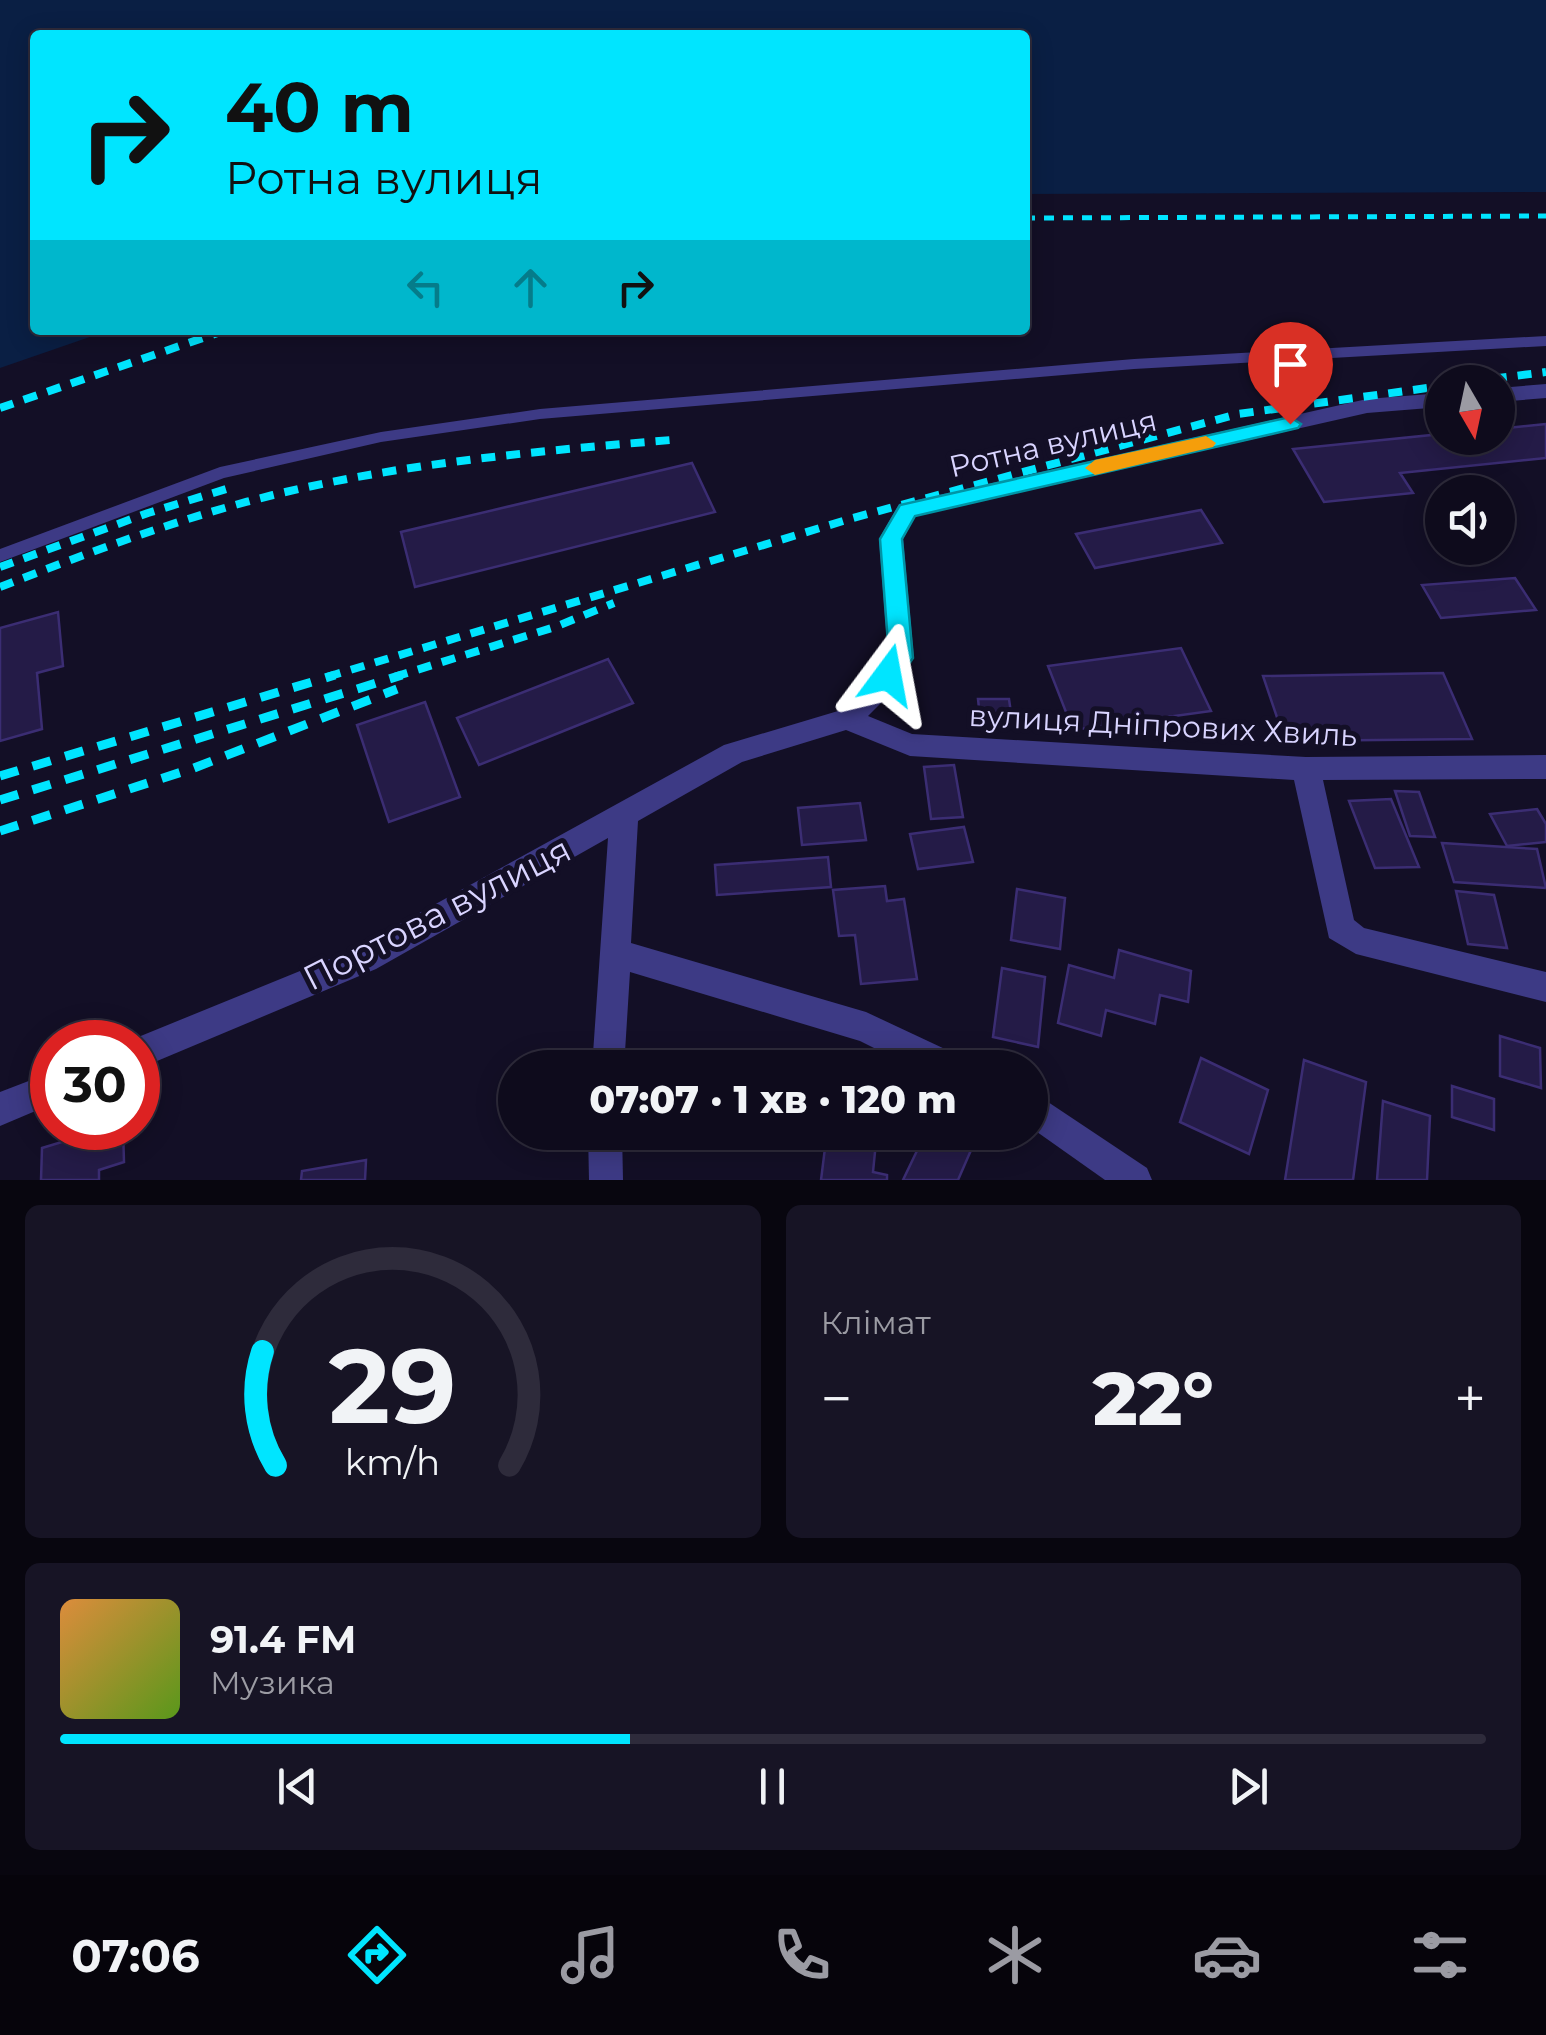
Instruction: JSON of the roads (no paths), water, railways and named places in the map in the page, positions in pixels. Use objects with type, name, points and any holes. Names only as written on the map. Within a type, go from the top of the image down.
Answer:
[{"type":"street","points":[[1515,394],[1546,391]]},
{"type":"street","name":"Ротна вулиця","points":[[848,719],[876,692],[901,658],[891,539],[908,510],[1367,406],[1425,401]]},
{"type":"street","points":[[609,1050],[624,816],[734,753],[848,719]]},
{"type":"street","name":"вулиця Дніпрових Хвиль","points":[[848,719],[910,746],[1306,769],[1546,767]]},
{"type":"street","points":[[1306,769],[1340,928],[1356,940],[1546,988]]},
{"type":"street","name":"Портова вулиця","points":[[160,1043],[365,958],[624,816]]},
{"type":"street","points":[[615,953],[866,1027],[913,1050]]},
{"type":"street","points":[[0,1110],[30,1097]]},
{"type":"street","points":[[1048,1119],[1136,1180]]},
{"type":"street","points":[[605,1150],[606,1180]]},
{"type":"lane","points":[[0,556],[220,473],[421,431],[540,414],[1134,364],[1546,341]]},
{"type":"water","points":[[0,0],[1546,0],[1546,192],[1030,194],[1030,30],[30,30],[30,335],[96,335],[0,368]]},
{"type":"railway","points":[[1030,218],[1546,216]]},
{"type":"railway","points":[[0,408],[212,335]]},
{"type":"railway","points":[[1515,376],[1546,372]]},
{"type":"railway","points":[[327,677],[853,518],[1238,414],[1425,388]]},
{"type":"railway","points":[[0,587],[169,525],[322,484],[471,460],[671,440]]},
{"type":"railway","points":[[0,567],[148,513],[236,486]]},
{"type":"railway","points":[[394,677],[555,627],[614,603]]},
{"type":"railway","points":[[0,776],[335,675]]},
{"type":"railway","points":[[0,800],[402,675]]},
{"type":"railway","points":[[0,831],[194,768],[397,689]]}]
